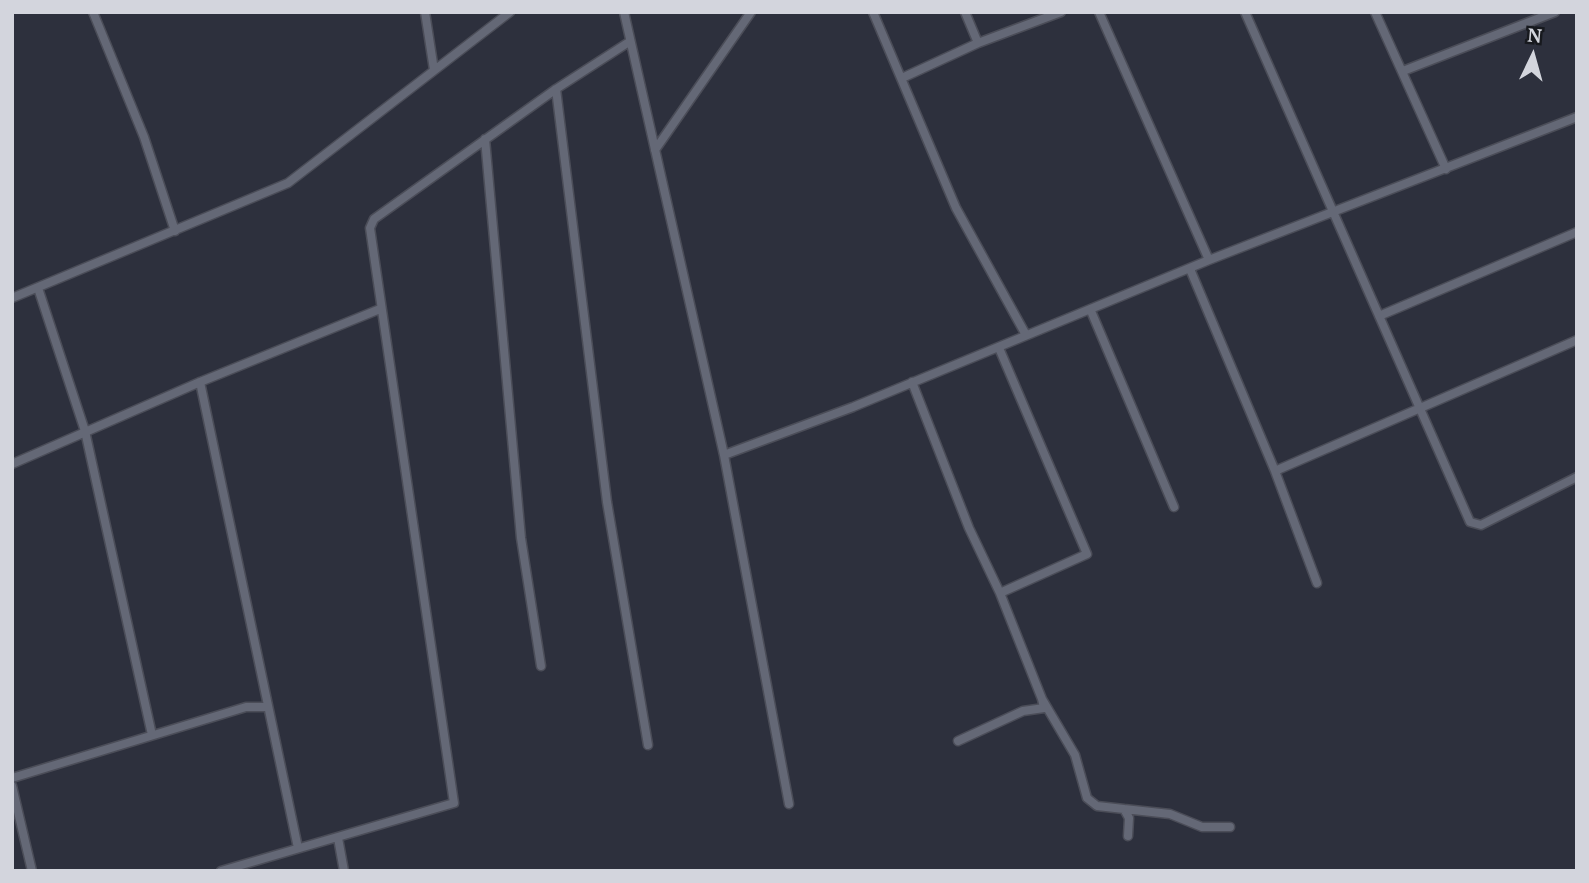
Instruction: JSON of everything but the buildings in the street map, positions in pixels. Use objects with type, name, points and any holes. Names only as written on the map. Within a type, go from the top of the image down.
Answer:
[{"type":"street","points":[[93,12],[144,137],[175,232]]},
{"type":"street","points":[[425,12],[435,69]]},
{"type":"street","points":[[12,298],[288,183],[510,12]]},
{"type":"street","points":[[624,12],[723,454],[789,804]]},
{"type":"street","points":[[873,12],[956,208],[1026,335]]},
{"type":"street","points":[[965,12],[978,43]]},
{"type":"street","points":[[902,78],[978,43],[1060,12]]},
{"type":"street","points":[[1098,12],[1209,260]]},
{"type":"street","points":[[1245,12],[1470,522],[1474,525],[1577,477]]},
{"type":"street","points":[[1375,12],[1446,169]]},
{"type":"street","points":[[1403,71],[1555,12]]},
{"type":"street","points":[[655,150],[747,15]]},
{"type":"street","points":[[221,871],[454,803],[370,228],[374,219],[485,139],[629,42]]},
{"type":"street","points":[[556,89],[607,502],[648,745]]},
{"type":"street","points":[[723,454],[999,348],[1209,260],[1334,214],[1577,117]]},
{"type":"street","points":[[485,139],[521,538],[541,666]]},
{"type":"street","points":[[1379,316],[1577,232]]},
{"type":"street","points":[[1190,269],[1275,471],[1317,583]]},
{"type":"street","points":[[38,288],[85,431],[152,734]]},
{"type":"street","points":[[12,464],[200,382],[380,309]]},
{"type":"street","points":[[1091,311],[1174,507]]},
{"type":"street","points":[[1275,471],[1577,340]]},
{"type":"street","points":[[999,348],[1087,554],[1000,593]]},
{"type":"street","points":[[200,382],[266,707],[298,848]]},
{"type":"street","points":[[912,382],[969,528],[1000,593],[1042,699],[1075,755],[1087,798],[1097,806],[1170,814],[1202,827],[1230,827]]},
{"type":"street","points":[[958,741],[1023,711],[1044,708],[1042,699]]},
{"type":"street","points":[[12,778],[152,734],[171,732],[246,707],[266,707]]},
{"type":"street","points":[[12,786],[32,871]]},
{"type":"street","points":[[1124,809],[1129,818],[1128,836]]},
{"type":"street","points":[[338,838],[344,871]]}]
